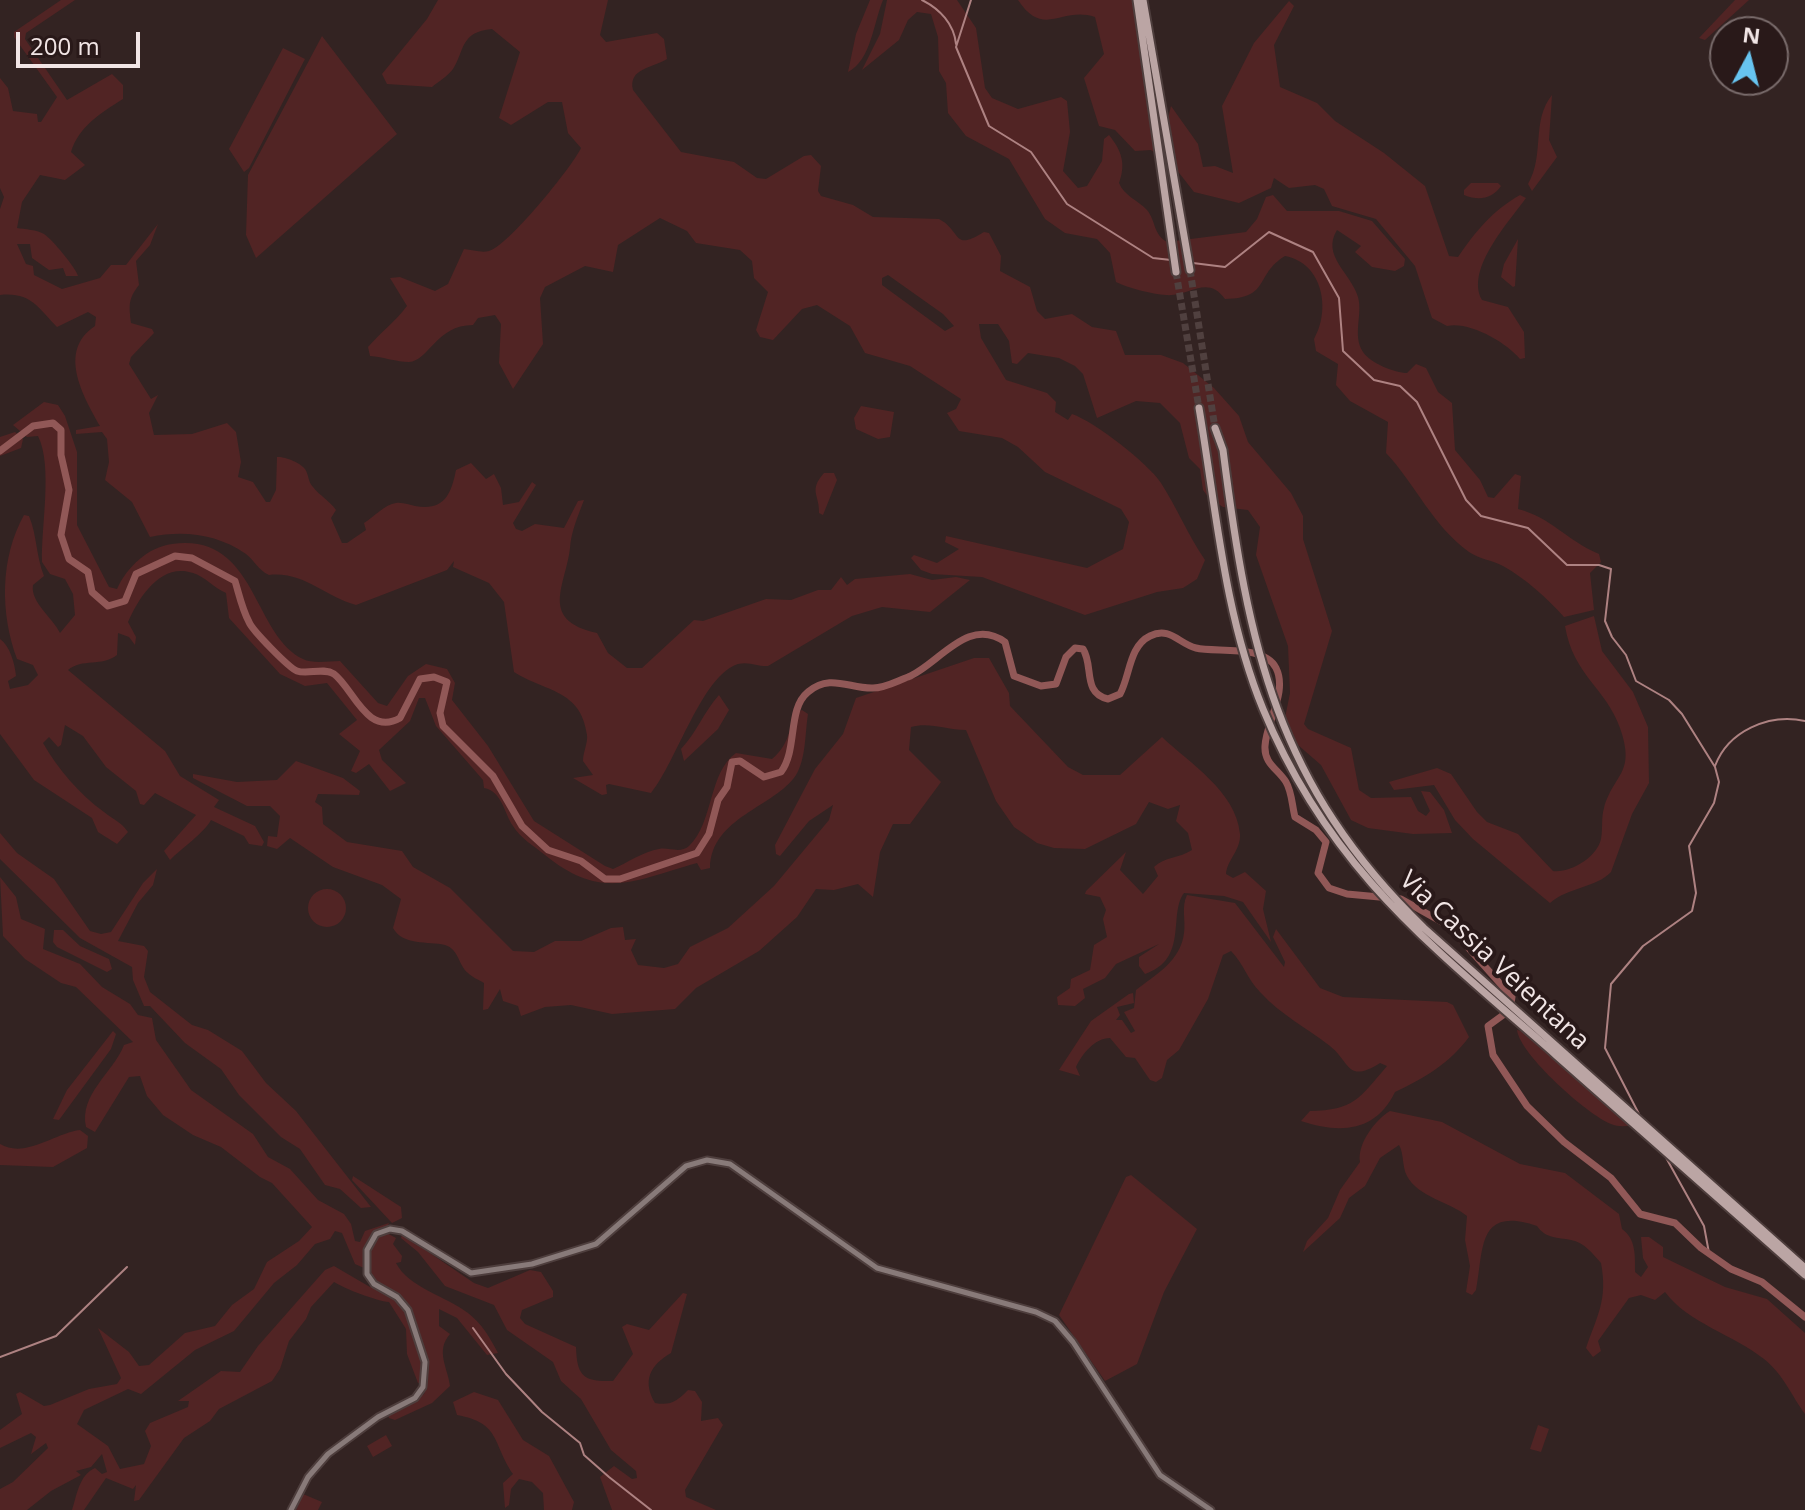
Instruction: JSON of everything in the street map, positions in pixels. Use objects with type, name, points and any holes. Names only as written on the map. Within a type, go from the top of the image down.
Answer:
[{"type":"highway","points":[[1137,0],[1190,270]]},
{"type":"highway","points":[[1143,0],[1176,272]]},
{"type":"highway","name":"Via Cassia Veientana","points":[[1199,408],[1231,598],[1244,654],[1262,707],[1299,784],[1329,832],[1381,897],[1805,1268]]},
{"type":"highway","name":"Via Cassia Veientana","points":[[1215,428],[1223,450],[1246,608],[1261,666],[1293,748],[1322,804],[1399,903],[1534,1031]]},
{"type":"highway","points":[[1702,1181],[1805,1275]]},
{"type":"street","points":[[291,1510],[306,1480],[326,1456],[373,1420],[415,1398],[423,1387],[425,1362],[408,1310],[398,1298],[374,1284],[367,1273],[367,1256],[375,1235],[390,1229],[402,1231],[473,1273],[548,1261],[600,1242],[686,1166],[707,1160],[730,1164],[877,1268],[1051,1319],[1073,1342],[1160,1475],[1211,1510]]},
{"type":"shaded area","points":[[61,0],[75,0],[26,33],[25,39],[67,100],[112,74],[123,85],[123,99],[92,121],[79,135],[71,152],[85,165],[65,180],[40,175],[22,202],[17,228],[44,234],[78,276],[66,276],[63,268],[49,270],[32,258],[30,244],[17,244],[26,264],[33,266],[34,275],[62,289],[100,278],[111,265],[126,265],[158,224],[150,245],[136,261],[139,285],[131,298],[130,307],[131,323],[152,329],[154,333],[131,357],[129,364],[151,399],[158,395],[149,413],[154,435],[192,434],[227,423],[236,432],[241,462],[238,477],[253,482],[266,502],[270,502],[276,490],[277,457],[296,462],[305,469],[313,487],[336,510],[331,518],[342,543],[366,530],[364,523],[392,504],[425,507],[439,503],[452,487],[456,470],[471,463],[486,479],[494,474],[501,488],[503,505],[519,502],[532,482],[536,485],[513,523],[516,529],[522,531],[535,524],[564,528],[578,501],[584,500],[575,524],[561,588],[561,610],[567,619],[579,627],[597,633],[608,653],[627,668],[642,668],[694,620],[703,621],[766,599],[791,600],[818,590],[831,590],[841,577],[847,585],[855,579],[910,574],[932,580],[956,577],[970,580],[930,612],[882,607],[852,616],[768,666],[742,663],[725,671],[702,701],[651,793],[609,784],[606,785],[607,794],[602,795],[573,778],[593,775],[583,761],[587,735],[577,709],[560,694],[514,672],[504,602],[489,583],[453,567],[454,561],[447,570],[356,605],[293,577],[269,575],[246,554],[212,538],[188,534],[150,537],[132,502],[105,480],[109,462],[107,439],[102,432],[76,434],[76,430],[100,426],[81,388],[75,361],[77,348],[95,326],[96,317],[88,312],[57,327],[26,299],[0,295],[0,209],[4,197],[0,188],[0,78],[8,88],[13,111],[37,114],[38,122],[41,122],[57,97],[14,37],[14,32]]},
{"type":"shaded area","points":[[438,0],[608,0],[600,35],[606,42],[657,33],[664,39],[667,59],[638,73],[632,83],[633,90],[681,152],[734,162],[757,178],[766,179],[804,156],[811,155],[821,166],[818,191],[821,196],[853,205],[873,217],[939,219],[962,240],[989,233],[1001,256],[1000,271],[1030,287],[1037,311],[1045,319],[1072,314],[1092,327],[1116,331],[1125,355],[1161,355],[1183,363],[1214,388],[1239,416],[1248,442],[1291,493],[1303,516],[1303,539],[1332,631],[1304,724],[1308,729],[1351,748],[1359,790],[1371,798],[1411,797],[1418,811],[1426,816],[1430,811],[1421,791],[1430,792],[1444,810],[1452,833],[1413,834],[1368,828],[1351,820],[1321,765],[1298,745],[1285,718],[1290,693],[1288,646],[1256,555],[1260,527],[1248,510],[1223,507],[1209,498],[1203,490],[1200,469],[1189,458],[1180,423],[1160,403],[1136,401],[1097,418],[1083,374],[1075,366],[1059,358],[1028,353],[1017,364],[1012,363],[1009,341],[998,324],[979,324],[981,338],[1006,380],[1047,393],[1056,402],[1055,412],[1068,420],[1072,414],[1082,418],[1107,434],[1133,454],[1161,483],[1205,560],[1197,579],[1183,588],[1157,592],[1085,615],[982,577],[932,574],[921,570],[911,558],[914,555],[937,563],[959,549],[945,542],[946,536],[1087,568],[1123,549],[1129,522],[1121,509],[1045,472],[1018,447],[1002,438],[959,431],[947,413],[956,409],[961,399],[910,366],[865,353],[850,326],[817,305],[802,309],[773,340],[760,337],[756,330],[768,292],[754,278],[752,261],[740,250],[696,243],[687,231],[660,218],[618,245],[613,272],[585,266],[545,287],[540,298],[543,344],[513,389],[499,363],[501,324],[495,315],[478,318],[473,325],[450,331],[416,360],[404,362],[370,356],[368,347],[407,306],[390,278],[400,277],[435,291],[448,284],[464,249],[486,252],[498,246],[539,205],[581,148],[568,133],[562,102],[548,102],[511,125],[499,118],[520,52],[492,29],[469,38],[453,69],[432,87],[387,84],[382,74],[427,19]],"holes":[[[888,275],[943,314],[954,326],[945,331],[882,285],[882,278]]]},
{"type":"shaded area","points":[[870,0],[883,0],[867,50],[856,67],[848,72],[856,34]]},
{"type":"shaded area","points":[[887,0],[957,0],[976,28],[985,88],[992,98],[1018,109],[1061,97],[1067,101],[1070,132],[1063,171],[1078,188],[1087,186],[1102,161],[1104,139],[1109,135],[1122,158],[1121,187],[1147,210],[1159,235],[1167,242],[1246,232],[1257,219],[1266,197],[1273,195],[1287,211],[1339,211],[1372,221],[1405,259],[1404,266],[1395,271],[1372,267],[1355,252],[1361,246],[1337,230],[1333,239],[1335,256],[1358,297],[1358,339],[1363,352],[1377,363],[1396,371],[1407,373],[1416,364],[1426,368],[1438,392],[1452,403],[1455,450],[1480,480],[1488,497],[1494,498],[1515,474],[1521,476],[1518,509],[1540,518],[1599,554],[1601,562],[1590,573],[1594,610],[1564,617],[1520,577],[1469,552],[1434,517],[1386,453],[1388,422],[1350,401],[1336,385],[1338,364],[1316,351],[1314,339],[1322,315],[1322,302],[1320,289],[1308,268],[1298,260],[1285,256],[1275,263],[1256,290],[1240,298],[1225,299],[1211,288],[1204,287],[1166,295],[1116,282],[1110,253],[1097,239],[1065,233],[1045,219],[1009,159],[966,136],[948,113],[946,83],[939,71],[938,37],[931,14],[917,12],[908,20],[899,40],[862,70],[880,34]]},
{"type":"shaded area","points":[[1018,0],[1134,0],[1155,123],[1168,118],[1171,106],[1198,144],[1203,167],[1215,166],[1233,173],[1222,106],[1254,43],[1289,1],[1294,6],[1274,45],[1280,87],[1317,103],[1335,121],[1384,153],[1425,186],[1449,256],[1458,257],[1478,230],[1501,208],[1520,195],[1526,198],[1491,246],[1479,274],[1478,288],[1482,300],[1508,307],[1524,332],[1525,358],[1520,359],[1497,340],[1476,330],[1447,326],[1432,318],[1415,266],[1376,219],[1332,206],[1324,189],[1315,185],[1289,188],[1274,178],[1271,188],[1239,203],[1194,192],[1176,169],[1151,150],[1135,151],[1115,130],[1099,126],[1084,78],[1104,54],[1095,17],[1072,15],[1045,20],[1036,18]]},
{"type":"shaded area","points":[[1735,0],[1749,0],[1731,16],[1720,16]]},
{"type":"shaded area","points":[[1709,27],[1709,36],[1705,40],[1699,38]]},
{"type":"shaded area","points":[[322,36],[397,134],[256,258],[246,235],[248,175]]},
{"type":"shaded area","points":[[283,48],[305,59],[249,168],[244,172],[229,149]]},
{"type":"shaded area","points":[[1552,95],[1549,140],[1557,157],[1532,191],[1528,184],[1536,162],[1542,116]]},
{"type":"shaded area","points":[[1471,183],[1498,183],[1501,186],[1485,198],[1475,198],[1464,195],[1464,190]]},
{"type":"shaded area","points":[[1518,239],[1513,287],[1501,277],[1504,264]]},
{"type":"shaded area","points":[[44,402],[58,405],[65,416],[77,452],[77,525],[109,587],[117,589],[132,566],[155,549],[172,544],[200,545],[221,554],[237,569],[286,647],[307,661],[340,661],[378,703],[387,706],[408,676],[426,664],[447,669],[455,683],[452,700],[488,746],[534,821],[605,866],[613,869],[653,850],[682,850],[689,846],[703,824],[715,785],[727,762],[736,753],[772,759],[784,744],[794,714],[802,710],[808,714],[799,769],[786,786],[721,836],[713,851],[710,868],[701,870],[697,863],[636,881],[618,883],[584,878],[565,869],[519,834],[499,798],[484,788],[483,780],[436,726],[425,698],[419,698],[410,721],[379,750],[382,760],[406,783],[390,791],[369,764],[356,773],[351,771],[360,751],[339,734],[357,720],[327,683],[305,686],[280,674],[229,618],[226,593],[197,575],[171,572],[145,593],[128,622],[136,637],[135,645],[129,637],[118,633],[117,655],[105,661],[79,664],[68,670],[165,751],[180,776],[219,800],[214,807],[255,826],[264,842],[262,846],[249,844],[244,836],[211,820],[170,860],[164,851],[196,815],[155,793],[144,805],[140,804],[136,791],[106,767],[83,736],[65,725],[61,745],[58,747],[49,737],[43,743],[62,772],[78,789],[128,832],[117,844],[98,832],[92,818],[34,780],[0,734],[0,639],[9,651],[16,676],[8,681],[10,689],[28,685],[38,675],[33,665],[17,659],[5,605],[10,549],[24,515],[29,516],[32,523],[44,576],[33,585],[38,604],[60,633],[75,615],[73,594],[65,579],[50,574],[42,562],[46,480],[38,436],[27,437],[13,425]]},
{"type":"shaded area","points":[[861,406],[894,412],[890,437],[878,439],[856,429],[854,418]]},
{"type":"shaded area","points":[[15,432],[23,439],[21,448],[0,456],[0,437]]},
{"type":"shaded area","points":[[824,473],[834,473],[837,480],[823,515],[819,513],[816,489]]},
{"type":"shaded area","points":[[1594,616],[1602,651],[1633,692],[1648,727],[1649,783],[1632,814],[1611,872],[1550,903],[1473,839],[1455,820],[1434,785],[1394,790],[1389,782],[1437,768],[1451,774],[1487,822],[1518,834],[1553,871],[1568,869],[1589,858],[1599,846],[1604,808],[1622,772],[1626,755],[1614,714],[1575,657],[1565,626]]},
{"type":"shaded area","points":[[974,658],[989,658],[1009,693],[1010,706],[1068,767],[1083,775],[1120,775],[1162,737],[1210,779],[1230,804],[1240,834],[1226,874],[1233,878],[1245,872],[1266,891],[1263,909],[1271,942],[1243,902],[1224,896],[1184,893],[1177,912],[1172,947],[1159,967],[1145,974],[1139,966],[1139,957],[1159,944],[1116,964],[1105,978],[1083,989],[1085,998],[1075,1006],[1058,1005],[1057,997],[1070,988],[1071,979],[1090,970],[1094,945],[1107,937],[1103,919],[1106,910],[1100,897],[1085,894],[1086,891],[1126,852],[1120,870],[1143,894],[1158,876],[1154,867],[1192,850],[1188,833],[1176,821],[1180,805],[1168,809],[1149,802],[1136,824],[1085,849],[1054,848],[1037,843],[1014,827],[996,801],[966,730],[918,726],[911,727],[909,750],[941,782],[910,824],[893,824],[880,852],[873,897],[858,884],[834,890],[816,889],[797,917],[759,951],[696,988],[675,1009],[612,1014],[571,1005],[545,1007],[521,1016],[518,1006],[503,1001],[500,989],[488,1009],[483,1010],[484,983],[465,970],[450,947],[416,942],[397,934],[393,928],[401,899],[382,885],[333,867],[290,838],[277,849],[267,846],[268,836],[277,837],[280,816],[270,806],[247,806],[193,778],[193,774],[237,782],[277,780],[296,761],[343,778],[360,791],[359,795],[318,794],[315,802],[322,807],[323,824],[347,842],[402,851],[413,867],[450,888],[513,951],[534,952],[555,941],[581,941],[611,928],[623,927],[625,940],[636,939],[631,950],[638,965],[664,968],[678,964],[690,947],[728,928],[774,886],[829,820],[833,805],[809,821],[780,856],[776,854],[775,845],[815,769],[843,734],[856,698]]},
{"type":"shaded area","points":[[719,695],[729,710],[718,729],[684,761],[681,749]]},
{"type":"shaded area","points":[[0,833],[17,853],[54,879],[90,931],[101,934],[111,932],[143,883],[157,869],[153,885],[138,903],[118,941],[144,946],[148,951],[144,977],[150,992],[192,1025],[208,1030],[242,1051],[266,1083],[296,1111],[371,1207],[361,1208],[340,1189],[325,1185],[300,1149],[281,1137],[239,1095],[221,1069],[185,1043],[150,1006],[144,1006],[133,980],[132,967],[80,938],[0,859]]},
{"type":"shaded area","points":[[0,877],[16,897],[21,919],[45,929],[43,949],[80,964],[102,987],[130,1004],[138,1015],[152,1018],[156,1040],[191,1090],[253,1134],[268,1157],[290,1169],[318,1200],[344,1214],[351,1224],[355,1241],[360,1242],[365,1231],[389,1223],[385,1232],[396,1238],[393,1244],[402,1256],[401,1262],[396,1263],[402,1272],[473,1317],[498,1353],[487,1355],[457,1318],[439,1309],[439,1326],[450,1334],[443,1353],[450,1386],[432,1403],[395,1420],[389,1418],[388,1415],[424,1394],[428,1380],[418,1383],[407,1354],[406,1329],[389,1302],[334,1282],[311,1307],[289,1341],[280,1369],[272,1381],[219,1409],[210,1421],[184,1438],[139,1500],[134,1501],[136,1485],[133,1489],[106,1478],[84,1510],[72,1510],[85,1475],[95,1468],[102,1474],[107,1472],[102,1454],[91,1467],[76,1471],[81,1475],[51,1491],[27,1510],[0,1510],[0,1489],[13,1482],[48,1448],[46,1443],[31,1454],[36,1437],[31,1433],[0,1448],[0,1430],[22,1414],[16,1394],[20,1392],[44,1406],[89,1389],[117,1384],[121,1378],[98,1328],[129,1352],[139,1366],[149,1365],[185,1333],[215,1326],[232,1305],[254,1289],[267,1262],[299,1241],[312,1227],[272,1183],[221,1147],[193,1135],[163,1115],[147,1096],[140,1076],[129,1077],[95,1132],[86,1127],[87,1104],[92,1094],[124,1045],[133,1042],[76,987],[61,983],[25,959],[3,936]],"holes":[[[335,1231],[342,1233],[355,1264],[364,1268],[366,1260],[369,1263],[374,1284],[370,1287],[334,1266],[325,1270],[258,1346],[240,1372],[221,1371],[178,1401],[189,1401],[188,1407],[150,1423],[145,1431],[151,1446],[144,1464],[120,1469],[108,1446],[77,1424],[84,1410],[128,1389],[141,1394],[195,1350],[234,1331],[274,1283],[297,1265],[315,1244],[330,1239]]]},
{"type":"shaded area","points":[[327,889],[341,894],[346,908],[341,922],[327,927],[313,922],[308,908],[313,894]]},
{"type":"shaded area","points":[[1187,895],[1235,903],[1284,967],[1285,962],[1273,937],[1276,929],[1320,988],[1343,997],[1447,1002],[1453,1005],[1469,1037],[1435,1069],[1395,1092],[1378,1115],[1367,1122],[1329,1128],[1301,1121],[1310,1111],[1337,1108],[1354,1100],[1387,1066],[1380,1063],[1361,1071],[1350,1068],[1330,1046],[1268,1000],[1231,951],[1223,955],[1208,999],[1179,1050],[1167,1060],[1162,1078],[1156,1082],[1150,1080],[1135,1058],[1126,1057],[1110,1038],[1099,1041],[1085,1052],[1076,1067],[1080,1076],[1059,1070],[1091,1021],[1133,993],[1134,1003],[1117,1007],[1120,1015],[1116,1020],[1122,1020],[1131,1033],[1135,1031],[1124,1012],[1134,1008],[1136,990],[1178,952],[1184,933]]},
{"type":"shaded area","points":[[54,930],[63,930],[80,946],[109,959],[112,969],[107,972],[57,947],[53,942]]},
{"type":"shaded area","points":[[1517,1030],[1525,1032],[1630,1126],[1611,1124],[1572,1097],[1530,1054]]},
{"type":"shaded area","points":[[113,1031],[116,1034],[111,1049],[59,1120],[53,1119],[67,1090]]},
{"type":"shaded area","points":[[1390,1111],[1442,1122],[1520,1164],[1565,1173],[1619,1214],[1622,1229],[1634,1248],[1635,1272],[1641,1277],[1648,1267],[1643,1258],[1641,1237],[1649,1237],[1663,1247],[1663,1257],[1725,1287],[1767,1299],[1805,1333],[1805,1414],[1771,1365],[1686,1312],[1665,1292],[1655,1300],[1641,1295],[1629,1298],[1598,1341],[1601,1351],[1593,1357],[1586,1348],[1602,1298],[1601,1263],[1580,1243],[1548,1235],[1537,1226],[1517,1221],[1493,1226],[1483,1246],[1476,1290],[1472,1295],[1466,1292],[1470,1266],[1465,1240],[1467,1216],[1412,1183],[1405,1172],[1399,1145],[1380,1158],[1365,1186],[1349,1198],[1340,1218],[1303,1252],[1307,1241],[1328,1218],[1340,1190],[1360,1162],[1361,1148],[1368,1133]]},
{"type":"shaded area","points":[[80,1130],[88,1136],[87,1148],[53,1167],[0,1165],[0,1144],[20,1149]]},
{"type":"shaded area","points":[[1131,1175],[1197,1229],[1164,1292],[1137,1364],[1105,1381],[1059,1315],[1126,1177]]},
{"type":"shaded area","points":[[353,1176],[401,1207],[402,1218],[392,1223],[352,1180]]},
{"type":"shaded area","points":[[402,1234],[474,1283],[488,1288],[530,1270],[541,1272],[553,1291],[553,1297],[522,1310],[520,1318],[525,1324],[576,1347],[580,1371],[595,1380],[613,1381],[633,1354],[622,1327],[627,1324],[649,1330],[683,1293],[687,1294],[671,1353],[653,1368],[649,1388],[655,1403],[661,1404],[673,1402],[688,1390],[695,1391],[702,1402],[701,1421],[718,1418],[723,1425],[685,1490],[686,1497],[716,1510],[612,1510],[600,1477],[614,1466],[632,1479],[637,1478],[636,1471],[611,1450],[581,1399],[561,1381],[553,1362],[507,1330],[494,1305],[445,1286],[418,1252],[401,1238]]},
{"type":"shaded area","points":[[474,1392],[498,1400],[523,1440],[549,1456],[574,1502],[572,1510],[544,1510],[543,1493],[532,1482],[519,1479],[511,1489],[509,1505],[505,1508],[503,1483],[513,1474],[489,1429],[457,1415],[453,1402]]},
{"type":"shaded area","points":[[1538,1425],[1549,1429],[1541,1452],[1530,1449]]},
{"type":"shaded area","points":[[386,1435],[392,1446],[373,1457],[367,1446]]},
{"type":"shaded area","points":[[303,1494],[322,1502],[318,1510],[296,1510]]},
{"type":"waterway","points":[[922,0],[945,18],[956,44]]},
{"type":"waterway","points":[[971,0],[956,47],[989,126],[1031,152],[1067,204],[1153,258],[1171,260]]},
{"type":"waterway","points":[[1193,263],[1225,267],[1269,232],[1313,252],[1339,298],[1343,351],[1374,380],[1400,386],[1417,402],[1466,500],[1481,516],[1528,528],[1567,565],[1599,565],[1611,569],[1605,621],[1612,637],[1626,655],[1636,681],[1669,700],[1682,714],[1715,767],[1719,782],[1714,803],[1689,846],[1696,893],[1692,911],[1643,946],[1611,984],[1605,1048],[1641,1118]]},
{"type":"waterway","points":[[0,451],[33,426],[53,423],[61,430],[61,455],[69,490],[61,535],[69,559],[88,572],[92,592],[108,606],[125,601],[136,574],[175,556],[192,558],[235,581],[244,612],[252,626],[287,663],[301,672],[325,671],[334,674],[362,708],[378,721],[400,718],[420,679],[434,677],[447,682],[440,713],[443,726],[493,776],[522,826],[548,850],[581,861],[605,879],[620,879],[697,853],[709,834],[718,800],[727,787],[732,762],[740,761],[764,777],[781,772],[789,752],[797,708],[816,686],[832,683],[865,688],[886,686],[919,671],[954,645],[978,634],[991,635],[1005,642],[1014,676],[1041,686],[1056,684],[1066,657],[1075,648],[1083,649],[1092,685],[1100,696],[1108,699],[1120,694],[1138,647],[1157,633],[1169,634],[1196,648],[1261,655],[1270,660],[1279,677],[1278,697],[1266,737],[1265,752],[1288,786],[1295,817],[1316,830],[1326,842],[1318,873],[1329,888],[1347,894],[1401,899],[1449,926],[1512,997],[1510,1010],[1488,1026],[1493,1055],[1527,1106],[1564,1142],[1611,1178],[1640,1214],[1675,1223],[1701,1248],[1731,1269],[1762,1282],[1805,1317]]},
{"type":"waterway","points":[[1715,766],[1729,743],[1751,727],[1778,720],[1805,721]]},
{"type":"waterway","points":[[1664,1154],[1704,1226],[1709,1253]]},
{"type":"waterway","points":[[0,1357],[56,1336],[127,1267]]},
{"type":"waterway","points":[[473,1328],[506,1374],[542,1412],[580,1443],[584,1455],[651,1510]]},
{"type":"tunnel","points":[[1190,270],[1215,428]]},
{"type":"tunnel","points":[[1176,272],[1199,408]]}]
